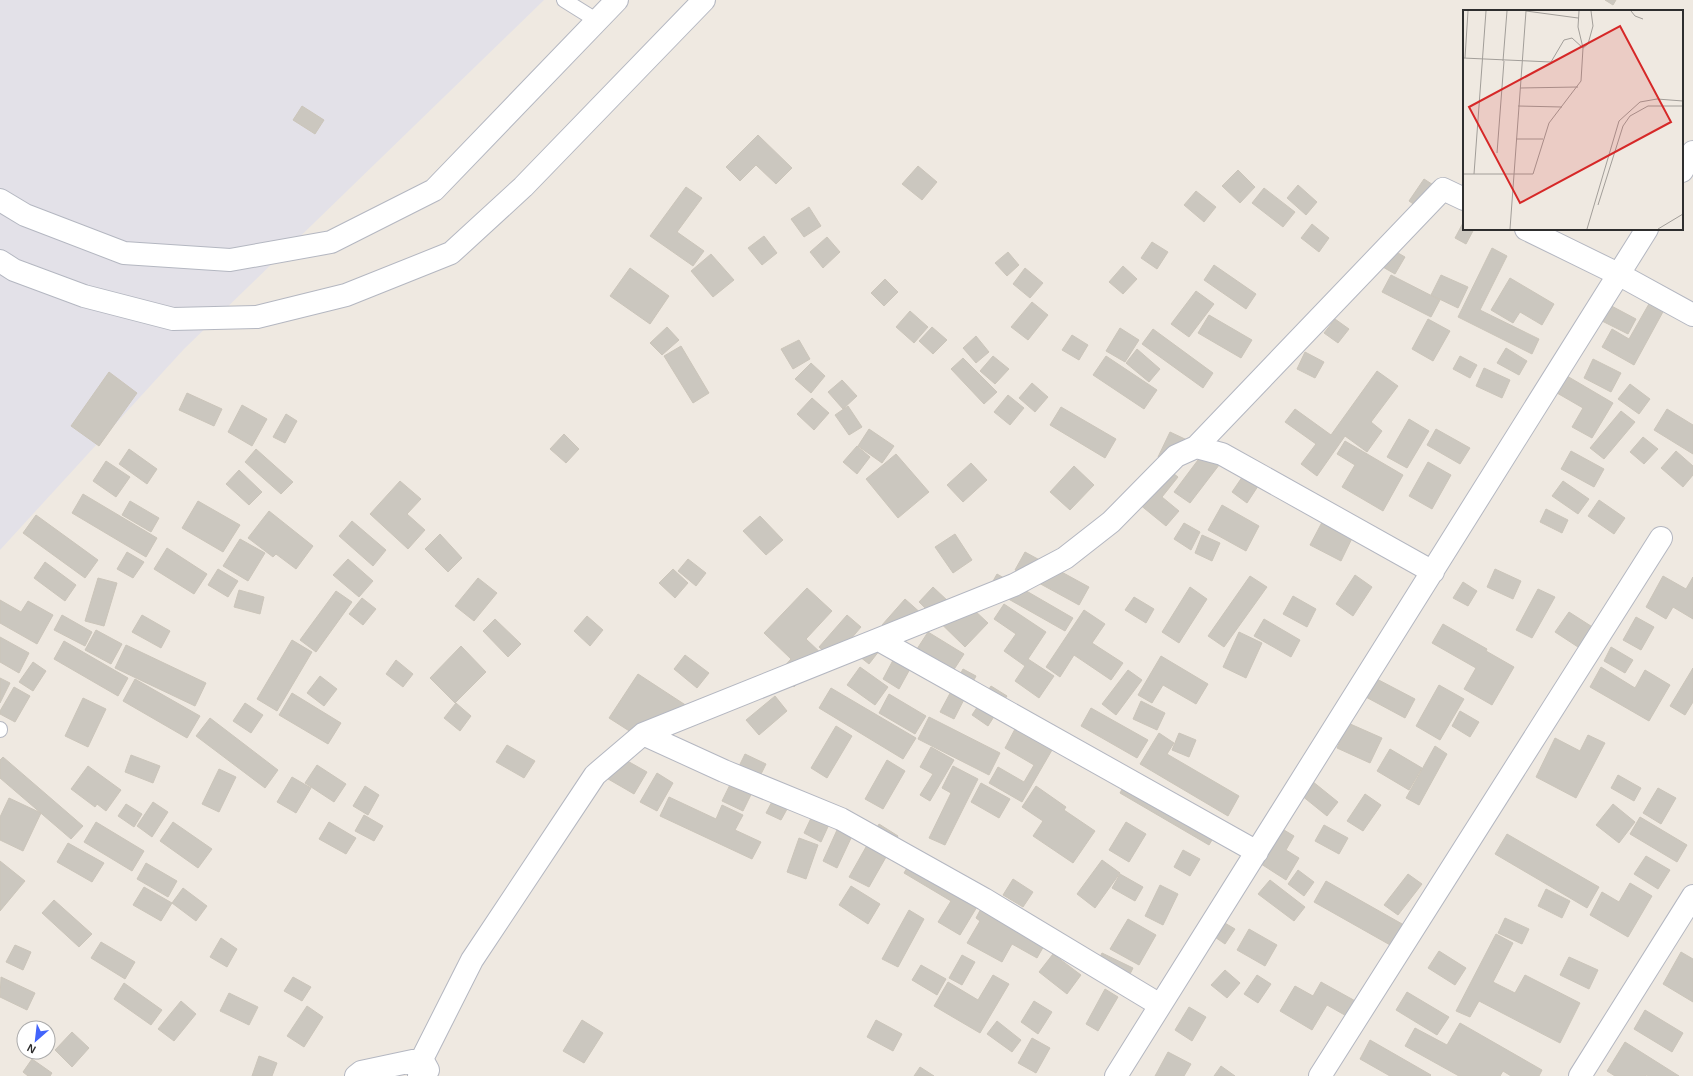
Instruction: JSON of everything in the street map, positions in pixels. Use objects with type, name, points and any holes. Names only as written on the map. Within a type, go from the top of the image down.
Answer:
[{"type":"street","points":[[0,200],[25,215],[124,253],[230,260],[331,242],[434,190],[596,20],[617,0]]},
{"type":"street","points":[[0,261],[14,270],[84,296],[173,319],[257,317],[346,295],[450,253],[523,187],[704,0]]},
{"type":"street","points":[[1683,169],[1693,152]]},
{"type":"street","points":[[356,1076],[361,1072],[424,1070],[472,960],[595,775],[643,734],[1014,586],[1065,558],[1111,522],[1176,456],[1196,447],[1443,189],[1463,199]]},
{"type":"street","points":[[1528,230],[1620,275],[1693,315]]},
{"type":"street","points":[[1116,1076],[1620,275],[1646,230]]},
{"type":"street","points":[[1196,447],[1222,454],[1433,572]]},
{"type":"street","points":[[1320,1076],[1661,538]]},
{"type":"street","points":[[880,640],[1257,852]]},
{"type":"street","points":[[643,734],[724,771],[841,819],[984,899],[1160,1005]]},
{"type":"street","points":[[1580,1076],[1693,896]]},
{"type":"lane","points":[[564,0],[596,20]]},
{"type":"shaded area","points":[[0,0],[544,0],[184,349],[0,550]]},
{"type":"building","points":[[1605,0],[1616,0],[1613,5]]},
{"type":"building","points":[[302,106],[324,120],[315,134],[293,120]]},
{"type":"building","points":[[758,135],[792,168],[776,184],[756,165],[740,181],[726,167]]},
{"type":"building","points":[[918,166],[937,182],[922,200],[902,184]]},
{"type":"building","points":[[1238,170],[1255,187],[1240,203],[1222,186]]},
{"type":"building","points":[[1424,179],[1438,188],[1422,210],[1409,201]]},
{"type":"building","points":[[1298,185],[1317,202],[1306,215],[1287,198]]},
{"type":"building","points":[[686,187],[702,198],[677,232],[704,251],[693,266],[650,236]]},
{"type":"building","points":[[1264,188],[1295,212],[1283,227],[1252,203]]},
{"type":"building","points":[[1196,191],[1216,207],[1204,222],[1184,205]]},
{"type":"building","points":[[809,207],[821,226],[804,237],[791,219]]},
{"type":"building","points":[[1463,223],[1463,230],[1473,230],[1466,244],[1455,238]]},
{"type":"building","points":[[1312,224],[1329,238],[1319,252],[1301,238]]},
{"type":"building","points":[[764,236],[777,253],[762,265],[748,248]]},
{"type":"building","points":[[827,237],[840,252],[823,268],[810,252]]},
{"type":"building","points":[[1152,242],[1168,252],[1157,269],[1141,258]]},
{"type":"building","points":[[1379,242],[1405,257],[1395,274],[1369,259]]},
{"type":"building","points":[[1492,248],[1507,256],[1480,310],[1539,339],[1532,354],[1458,317]]},
{"type":"building","points":[[1008,252],[1019,265],[1007,276],[995,263]]},
{"type":"building","points":[[711,254],[734,280],[713,297],[691,271]]},
{"type":"building","points":[[1214,265],[1256,294],[1246,309],[1204,280]]},
{"type":"building","points":[[1123,266],[1137,279],[1123,294],[1109,282]]},
{"type":"building","points":[[630,268],[669,296],[650,324],[610,296]]},
{"type":"building","points":[[1025,268],[1043,283],[1030,298],[1013,284]]},
{"type":"building","points":[[1391,275],[1440,300],[1431,317],[1382,292]]},
{"type":"building","points":[[1441,275],[1468,287],[1458,308],[1431,295]]},
{"type":"building","points":[[1510,278],[1554,304],[1542,325],[1520,312],[1513,323],[1491,310]]},
{"type":"building","points":[[885,279],[898,292],[884,306],[871,293]]},
{"type":"building","points":[[1196,291],[1214,304],[1189,337],[1171,324]]},
{"type":"building","points":[[1032,302],[1048,315],[1028,340],[1011,327]]},
{"type":"building","points":[[1604,302],[1636,319],[1628,334],[1596,318]]},
{"type":"building","points":[[1650,302],[1664,310],[1634,365],[1602,347],[1612,329],[1629,339]]},
{"type":"building","points":[[910,311],[928,327],[914,343],[896,327]]},
{"type":"building","points":[[1209,315],[1252,340],[1241,358],[1198,333]]},
{"type":"building","points":[[1335,319],[1349,329],[1338,343],[1324,333]]},
{"type":"building","points":[[1428,319],[1450,331],[1433,361],[1412,349]]},
{"type":"building","points":[[667,327],[679,340],[662,355],[650,343]]},
{"type":"building","points":[[932,327],[947,340],[933,354],[919,341]]},
{"type":"building","points":[[1120,328],[1139,340],[1125,362],[1106,351]]},
{"type":"building","points":[[1153,329],[1213,373],[1203,388],[1142,344]]},
{"type":"building","points":[[1072,335],[1088,345],[1079,360],[1062,350]]},
{"type":"building","points":[[976,336],[989,352],[976,363],[963,348]]},
{"type":"building","points":[[799,340],[810,359],[793,369],[781,349]]},
{"type":"building","points":[[681,346],[709,393],[693,403],[664,356]]},
{"type":"building","points":[[1506,348],[1527,361],[1519,375],[1497,363]]},
{"type":"building","points":[[1137,349],[1160,369],[1149,382],[1126,363]]},
{"type":"building","points":[[1305,352],[1324,362],[1315,378],[1297,369]]},
{"type":"building","points":[[993,356],[1009,369],[995,384],[980,371]]},
{"type":"building","points":[[1106,356],[1157,390],[1144,409],[1093,375]]},
{"type":"building","points":[[1460,356],[1477,365],[1470,378],[1453,369]]},
{"type":"building","points":[[963,358],[997,392],[984,404],[951,369]]},
{"type":"building","points":[[1593,359],[1621,373],[1611,392],[1584,378]]},
{"type":"building","points":[[811,363],[825,376],[811,393],[795,379]]},
{"type":"building","points":[[1484,368],[1510,380],[1502,398],[1476,386]]},
{"type":"building","points":[[1377,371],[1398,386],[1371,422],[1382,431],[1367,452],[1345,436],[1317,476],[1301,464],[1316,444],[1285,422],[1295,409],[1331,435]]},
{"type":"building","points":[[109,372],[137,393],[99,446],[71,426]]},
{"type":"building","points":[[1567,376],[1613,403],[1592,438],[1572,427],[1583,408],[1557,393]]},
{"type":"building","points":[[842,380],[857,396],[843,409],[828,392]]},
{"type":"building","points":[[1032,383],[1048,397],[1035,412],[1019,398]]},
{"type":"building","points":[[1630,384],[1650,399],[1639,414],[1618,399]]},
{"type":"building","points":[[187,393],[222,409],[214,426],[179,410]]},
{"type":"building","points":[[1008,395],[1024,408],[1010,425],[994,412]]},
{"type":"building","points":[[812,398],[829,413],[814,430],[797,414]]},
{"type":"building","points":[[242,405],[267,419],[252,446],[228,432]]},
{"type":"building","points":[[848,406],[862,427],[849,435],[835,415]]},
{"type":"building","points":[[1061,407],[1116,439],[1105,458],[1050,425]]},
{"type":"building","points":[[1667,409],[1693,425],[1693,454],[1654,430]]},
{"type":"building","points":[[1621,411],[1635,422],[1604,459],[1590,448]]},
{"type":"building","points":[[286,414],[297,421],[285,443],[273,437]]},
{"type":"building","points":[[1409,419],[1429,431],[1407,468],[1387,457]]},
{"type":"building","points":[[869,429],[894,446],[882,463],[858,446]]},
{"type":"building","points":[[1436,429],[1470,448],[1460,464],[1427,445]]},
{"type":"building","points":[[1170,432],[1187,440],[1175,465],[1158,457]]},
{"type":"building","points":[[564,434],[579,449],[566,463],[550,449]]},
{"type":"building","points":[[1643,437],[1658,449],[1644,464],[1630,452]]},
{"type":"building","points":[[1213,440],[1229,452],[1190,503],[1174,492]]},
{"type":"building","points":[[1345,441],[1403,475],[1383,511],[1342,487],[1355,465],[1337,454]]},
{"type":"building","points":[[857,446],[870,457],[857,474],[843,462]]},
{"type":"building","points":[[129,449],[157,469],[147,484],[119,464]]},
{"type":"building","points":[[256,449],[293,482],[281,494],[245,462]]},
{"type":"building","points":[[1571,451],[1604,469],[1594,487],[1561,469]]},
{"type":"building","points":[[1676,451],[1693,466],[1693,475],[1683,487],[1661,468]]},
{"type":"building","points":[[896,454],[929,492],[898,518],[866,479]]},
{"type":"building","points":[[1156,460],[1178,477],[1162,497],[1179,511],[1166,526],[1128,495]]},
{"type":"building","points":[[106,461],[130,477],[116,497],[93,481]]},
{"type":"building","points":[[1428,462],[1451,475],[1432,509],[1409,496]]},
{"type":"building","points":[[971,463],[987,480],[963,502],[947,485]]},
{"type":"building","points":[[1074,466],[1094,485],[1070,510],[1050,492]]},
{"type":"building","points":[[1249,467],[1264,477],[1247,503],[1232,492]]},
{"type":"building","points":[[239,470],[262,492],[249,505],[226,484]]},
{"type":"building","points":[[400,481],[421,499],[407,514],[425,530],[408,549],[370,514]]},
{"type":"building","points":[[1563,481],[1589,499],[1578,514],[1552,496]]},
{"type":"building","points":[[83,494],[157,538],[146,557],[72,513]]},
{"type":"building","points":[[1599,500],[1625,518],[1614,534],[1588,516]]},
{"type":"building","points":[[130,501],[159,518],[151,532],[122,515]]},
{"type":"building","points":[[198,501],[240,525],[223,552],[182,528]]},
{"type":"building","points":[[1222,505],[1259,526],[1246,551],[1208,530]]},
{"type":"building","points":[[1546,509],[1568,520],[1562,533],[1540,522]]},
{"type":"building","points":[[269,511],[313,546],[296,569],[276,554],[273,557],[248,538]]},
{"type":"building","points":[[1328,511],[1358,526],[1341,561],[1310,545]]},
{"type":"building","points":[[36,515],[98,560],[85,578],[23,533]]},
{"type":"building","points":[[760,516],[783,540],[766,555],[743,531]]},
{"type":"building","points":[[352,521],[386,550],[373,566],[339,536]]},
{"type":"building","points":[[1184,523],[1200,532],[1191,550],[1174,539]]},
{"type":"building","points":[[440,534],[462,558],[448,572],[425,549]]},
{"type":"building","points":[[955,534],[972,560],[953,573],[935,547]]},
{"type":"building","points":[[1202,535],[1220,543],[1212,561],[1195,553]]},
{"type":"building","points":[[240,539],[265,553],[248,581],[223,566]]},
{"type":"building","points":[[167,548],[207,574],[194,594],[154,569]]},
{"type":"building","points":[[127,552],[144,562],[133,578],[117,569]]},
{"type":"building","points":[[1025,552],[1089,587],[1079,605],[1015,570]]},
{"type":"building","points":[[348,559],[373,581],[359,597],[333,575]]},
{"type":"building","points":[[688,559],[706,573],[696,586],[678,571]]},
{"type":"building","points":[[45,562],[76,585],[65,601],[34,578]]},
{"type":"building","points":[[218,569],[238,581],[228,597],[208,585]]},
{"type":"building","points":[[673,569],[688,583],[675,598],[659,583]]},
{"type":"building","points":[[1495,569],[1521,581],[1513,599],[1487,587]]},
{"type":"building","points":[[997,574],[1073,618],[1065,631],[989,588]]},
{"type":"building","points":[[1355,575],[1372,587],[1353,616],[1336,604]]},
{"type":"building","points":[[1250,576],[1267,587],[1224,647],[1208,636]]},
{"type":"building","points":[[1663,576],[1686,589],[1693,577],[1693,619],[1673,607],[1666,619],[1646,607]]},
{"type":"building","points":[[98,578],[117,583],[104,626],[85,621]]},
{"type":"building","points":[[478,578],[497,593],[474,621],[455,606]]},
{"type":"building","points":[[1463,582],[1477,591],[1468,606],[1453,598]]},
{"type":"building","points":[[933,587],[965,617],[973,609],[988,623],[965,647],[919,602]]},
{"type":"building","points":[[1190,587],[1207,599],[1179,643],[1162,632]]},
{"type":"building","points":[[807,588],[832,611],[806,639],[824,656],[794,687],[779,672],[791,659],[764,633]]},
{"type":"building","points":[[1538,589],[1555,597],[1532,638],[1516,630]]},
{"type":"building","points":[[239,590],[264,597],[260,614],[234,607]]},
{"type":"building","points":[[336,591],[352,602],[316,652],[300,640]]},
{"type":"building","points":[[1293,596],[1316,609],[1307,627],[1283,614]]},
{"type":"building","points":[[1134,597],[1154,609],[1146,623],[1125,610]]},
{"type":"building","points":[[362,598],[376,609],[363,625],[349,614]]},
{"type":"building","points":[[905,599],[923,615],[899,641],[882,625]]},
{"type":"building","points":[[0,600],[21,612],[28,601],[53,615],[37,644],[0,623]]},
{"type":"building","points":[[1004,604],[1046,632],[1028,659],[1054,676],[1039,698],[1015,681],[1025,666],[1004,651],[1016,634],[994,619]]},
{"type":"building","points":[[1084,610],[1105,624],[1092,643],[1123,663],[1111,680],[1074,655],[1060,677],[1046,667]]},
{"type":"building","points":[[1569,612],[1594,628],[1581,649],[1555,632]]},
{"type":"building","points":[[62,615],[92,632],[85,646],[54,630]]},
{"type":"building","points":[[142,615],[170,631],[161,648],[132,632]]},
{"type":"building","points":[[847,615],[861,627],[833,660],[819,647]]},
{"type":"building","points":[[587,616],[603,630],[590,646],[574,631]]},
{"type":"building","points":[[1636,617],[1654,627],[1641,650],[1623,640]]},
{"type":"building","points":[[495,619],[521,644],[508,657],[483,631]]},
{"type":"building","points":[[1264,619],[1300,640],[1291,657],[1254,636]]},
{"type":"building","points":[[1443,624],[1487,649],[1486,651],[1514,667],[1492,705],[1464,689],[1476,668],[1432,643]]},
{"type":"building","points":[[96,630],[122,644],[111,664],[85,650]]},
{"type":"building","points":[[928,632],[964,654],[953,671],[917,649]]},
{"type":"building","points":[[1239,632],[1262,643],[1246,678],[1223,667]]},
{"type":"building","points":[[0,637],[29,653],[19,673],[0,662]]},
{"type":"building","points":[[292,640],[312,652],[277,711],[257,699]]},
{"type":"building","points":[[64,641],[128,678],[118,696],[54,659]]},
{"type":"building","points":[[886,642],[869,664],[855,653]]},
{"type":"building","points":[[126,645],[206,683],[195,706],[115,668]]},
{"type":"building","points":[[461,646],[486,672],[455,703],[430,678]]},
{"type":"building","points":[[1611,647],[1633,660],[1625,673],[1604,661]]},
{"type":"building","points":[[899,649],[916,658],[899,689],[883,679]]},
{"type":"building","points":[[685,655],[709,673],[697,688],[674,669]]},
{"type":"building","points":[[1161,656],[1208,684],[1196,704],[1163,685],[1152,703],[1138,695]]},
{"type":"building","points":[[396,660],[413,674],[403,687],[386,674]]},
{"type":"building","points":[[33,662],[46,671],[33,691],[19,682]]},
{"type":"building","points":[[860,667],[888,687],[875,705],[847,685]]},
{"type":"building","points":[[1601,667],[1635,688],[1645,670],[1670,685],[1649,721],[1590,687]]},
{"type":"building","points":[[1693,668],[1693,702],[1685,715],[1670,706]]},
{"type":"building","points":[[963,669],[976,676],[954,719],[940,712]]},
{"type":"building","points":[[1128,670],[1142,680],[1116,715],[1102,704]]},
{"type":"building","points":[[638,674],[687,706],[659,750],[609,718]]},
{"type":"building","points":[[320,676],[337,689],[324,706],[307,693]]},
{"type":"building","points":[[1373,677],[1415,699],[1405,718],[1364,696]]},
{"type":"building","points":[[0,678],[10,683],[0,703]]},
{"type":"building","points":[[135,679],[200,716],[187,738],[123,701]]},
{"type":"building","points":[[1439,685],[1464,699],[1440,740],[1416,726]]},
{"type":"building","points":[[991,686],[1007,696],[988,726],[972,715]]},
{"type":"building","points":[[14,687],[30,696],[15,722],[0,714],[0,711]]},
{"type":"building","points":[[831,688],[916,738],[903,759],[819,708]]},
{"type":"building","points":[[292,693],[341,723],[328,744],[279,715]]},
{"type":"building","points":[[889,694],[926,716],[915,734],[879,713]]},
{"type":"building","points":[[775,696],[787,711],[759,735],[746,720]]},
{"type":"building","points":[[83,698],[106,709],[88,747],[65,736]]},
{"type":"building","points":[[1141,701],[1165,713],[1157,730],[1133,719]]},
{"type":"building","points":[[245,703],[263,715],[251,733],[233,721]]},
{"type":"building","points":[[456,703],[471,716],[460,731],[444,718]]},
{"type":"building","points":[[1091,708],[1148,740],[1137,758],[1081,726]]},
{"type":"building","points":[[1460,711],[1479,722],[1470,737],[1452,726]]},
{"type":"building","points":[[929,717],[1000,753],[989,775],[918,739]]},
{"type":"building","points":[[210,718],[278,770],[265,788],[196,736]]},
{"type":"building","points":[[1348,723],[1382,738],[1370,763],[1337,748]]},
{"type":"building","points":[[836,726],[852,736],[827,778],[811,768]]},
{"type":"building","points":[[1015,729],[1052,750],[1022,802],[989,783],[998,767],[1024,782],[1034,765],[1005,748]]},
{"type":"building","points":[[1159,733],[1174,743],[1167,754],[1239,796],[1228,816],[1140,764]]},
{"type":"building","points":[[1179,733],[1196,740],[1189,757],[1172,750]]},
{"type":"building","points":[[1588,735],[1605,743],[1576,798],[1536,777],[1555,738],[1580,751]]},
{"type":"building","points":[[507,745],[535,761],[524,778],[496,762]]},
{"type":"building","points":[[1435,746],[1447,754],[1419,805],[1406,798]]},
{"type":"building","points":[[931,747],[954,760],[930,801],[920,795],[933,774],[920,767]]},
{"type":"building","points":[[1390,749],[1422,768],[1409,790],[1377,771]]},
{"type":"building","points":[[615,754],[647,772],[634,794],[603,776]]},
{"type":"building","points":[[745,754],[766,764],[743,811],[722,801]]},
{"type":"building","points":[[131,755],[160,766],[153,783],[125,772]]},
{"type":"building","points":[[3,757],[83,826],[71,839],[0,778],[0,760]]},
{"type":"building","points":[[887,760],[905,771],[883,809],[865,799]]},
{"type":"building","points":[[317,765],[346,784],[334,802],[305,783]]},
{"type":"building","points":[[88,766],[121,790],[106,811],[97,804],[95,807],[71,789]]},
{"type":"building","points":[[953,766],[978,779],[945,845],[929,838],[951,793],[942,788]]},
{"type":"building","points":[[219,769],[236,777],[219,812],[202,804]]},
{"type":"building","points":[[657,773],[673,783],[657,811],[640,802]]},
{"type":"building","points":[[1131,773],[1221,825],[1209,845],[1120,793]]},
{"type":"building","points":[[1618,775],[1641,788],[1634,801],[1611,788]]},
{"type":"building","points":[[292,777],[311,788],[296,813],[277,802]]},
{"type":"building","points":[[1312,781],[1338,802],[1327,816],[1301,795]]},
{"type":"building","points":[[782,783],[797,791],[781,820],[766,813]]},
{"type":"building","points":[[981,783],[1010,799],[999,818],[971,802]]},
{"type":"building","points":[[365,786],[379,795],[368,815],[353,806]]},
{"type":"building","points":[[1036,786],[1066,807],[1064,810],[1095,831],[1073,863],[1033,836],[1043,821],[1022,807]]},
{"type":"building","points":[[1658,788],[1676,798],[1661,824],[1643,813]]},
{"type":"building","points":[[1365,794],[1381,805],[1363,831],[1347,821]]},
{"type":"building","points":[[669,797],[716,819],[722,805],[743,815],[735,830],[761,842],[752,859],[660,816]]},
{"type":"building","points":[[9,798],[41,813],[23,851],[0,840],[0,817]]},
{"type":"building","points":[[819,801],[836,809],[821,842],[804,833]]},
{"type":"building","points":[[153,802],[168,812],[152,837],[137,826]]},
{"type":"building","points":[[126,804],[142,814],[134,827],[118,816]]},
{"type":"building","points":[[1613,804],[1635,822],[1619,843],[1596,825]]},
{"type":"building","points":[[364,815],[383,826],[374,841],[355,831]]},
{"type":"building","points":[[1640,817],[1687,845],[1677,862],[1630,834]]},
{"type":"building","points":[[96,822],[144,851],[132,871],[84,842]]},
{"type":"building","points":[[173,822],[212,849],[198,868],[160,841]]},
{"type":"building","points":[[329,822],[356,838],[346,854],[319,839]]},
{"type":"building","points":[[1126,822],[1146,834],[1129,862],[1109,850]]},
{"type":"building","points":[[879,824],[898,836],[869,887],[849,877]]},
{"type":"building","points":[[1324,825],[1348,838],[1339,854],[1315,841]]},
{"type":"building","points":[[1279,827],[1294,836],[1286,850],[1299,858],[1286,880],[1258,862]]},
{"type":"building","points":[[837,830],[852,836],[837,868],[823,861]]},
{"type":"building","points":[[1507,834],[1599,887],[1587,908],[1495,854]]},
{"type":"building","points":[[799,838],[818,845],[806,879],[787,872]]},
{"type":"building","points":[[68,843],[104,863],[92,882],[57,862]]},
{"type":"building","points":[[1183,850],[1200,859],[1190,876],[1174,867]]},
{"type":"building","points":[[917,851],[986,892],[960,935],[938,922],[951,901],[904,873]]},
{"type":"building","points":[[1646,856],[1670,870],[1658,889],[1634,874]]},
{"type":"building","points":[[1102,860],[1120,873],[1095,908],[1077,894]]},
{"type":"building","points":[[0,861],[25,881],[0,911]]},
{"type":"building","points":[[146,863],[177,881],[168,897],[137,879]]},
{"type":"building","points":[[1298,870],[1314,882],[1304,896],[1288,884]]},
{"type":"building","points":[[1120,874],[1143,887],[1135,901],[1112,888]]},
{"type":"building","points":[[1408,874],[1422,884],[1398,915],[1384,905]]},
{"type":"building","points":[[1013,879],[1033,892],[1023,907],[1003,895]]},
{"type":"building","points":[[1270,880],[1305,907],[1294,921],[1258,894]]},
{"type":"building","points":[[1326,881],[1411,929],[1399,950],[1314,902]]},
{"type":"building","points":[[1630,883],[1652,896],[1628,937],[1590,915],[1602,892],[1619,902]]},
{"type":"building","points":[[1160,885],[1178,894],[1163,925],[1145,916]]},
{"type":"building","points":[[851,886],[880,904],[868,924],[839,905]]},
{"type":"building","points":[[144,887],[172,903],[161,921],[133,905]]},
{"type":"building","points":[[183,888],[207,906],[196,921],[172,903]]},
{"type":"building","points":[[1546,889],[1570,901],[1562,918],[1538,906]]},
{"type":"building","points":[[54,900],[92,934],[79,947],[42,913]]},
{"type":"building","points":[[985,901],[1049,937],[1037,958],[1012,944],[1002,962],[967,943],[980,921],[976,918]]},
{"type":"building","points":[[909,910],[924,919],[898,967],[882,959]]},
{"type":"building","points":[[1505,918],[1529,929],[1522,944],[1498,933]]},
{"type":"building","points":[[1128,919],[1156,935],[1139,965],[1110,949]]},
{"type":"building","points":[[1218,919],[1235,929],[1225,944],[1209,933]]},
{"type":"building","points":[[1249,929],[1277,945],[1265,966],[1237,950]]},
{"type":"building","points":[[1496,934],[1513,943],[1493,982],[1515,993],[1525,975],[1580,1003],[1560,1043],[1479,1001],[1470,1017],[1456,1011]]},
{"type":"building","points":[[221,938],[237,949],[227,967],[210,957]]},
{"type":"building","points":[[101,942],[135,962],[125,979],[91,958]]},
{"type":"building","points":[[15,945],[31,952],[23,970],[6,962]]},
{"type":"building","points":[[1439,951],[1466,968],[1455,985],[1428,968]]},
{"type":"building","points":[[1681,952],[1693,959],[1693,1002],[1663,984]]},
{"type":"building","points":[[1102,953],[1133,968],[1126,982],[1095,967]]},
{"type":"building","points":[[1053,954],[1081,975],[1067,994],[1039,972]]},
{"type":"building","points":[[962,955],[975,962],[962,985],[949,978]]},
{"type":"building","points":[[1569,957],[1598,970],[1589,989],[1560,975]]},
{"type":"building","points":[[921,965],[946,979],[937,995],[912,980]]},
{"type":"building","points":[[1225,970],[1240,983],[1227,998],[1211,985]]},
{"type":"building","points":[[993,975],[1009,984],[980,1033],[934,1006],[948,982],[978,1000]]},
{"type":"building","points":[[1257,975],[1271,984],[1258,1003],[1244,994]]},
{"type":"building","points":[[1,977],[35,993],[27,1010],[0,997]]},
{"type":"building","points":[[293,977],[311,987],[302,1001],[284,991]]},
{"type":"building","points":[[1321,982],[1359,1003],[1350,1018],[1327,1005],[1312,1030],[1280,1011],[1295,986],[1313,996]]},
{"type":"building","points":[[124,983],[162,1010],[151,1025],[114,999]]},
{"type":"building","points":[[1105,989],[1118,997],[1098,1031],[1086,1024]]},
{"type":"building","points":[[1407,992],[1449,1017],[1437,1035],[1396,1010]]},
{"type":"building","points":[[229,993],[258,1007],[249,1025],[220,1011]]},
{"type":"building","points":[[181,1001],[196,1014],[174,1041],[158,1029]]},
{"type":"building","points":[[1034,1001],[1052,1012],[1038,1034],[1021,1022]]},
{"type":"building","points":[[307,1006],[323,1017],[304,1047],[287,1036]]},
{"type":"building","points":[[1189,1007],[1206,1017],[1192,1041],[1175,1030]]},
{"type":"building","points":[[1645,1010],[1683,1033],[1672,1052],[1634,1029]]},
{"type":"building","points":[[582,1020],[603,1033],[584,1063],[563,1051]]},
{"type":"building","points":[[876,1020],[902,1034],[893,1051],[867,1037]]},
{"type":"building","points":[[997,1021],[1021,1040],[1012,1052],[987,1034]]},
{"type":"building","points":[[1460,1023],[1542,1070],[1539,1076],[1511,1076],[1503,1071],[1500,1076],[1459,1076],[1405,1046],[1415,1028],[1447,1045]]},
{"type":"building","points":[[72,1032],[89,1048],[72,1067],[56,1051],[56,1049]]},
{"type":"building","points":[[1032,1038],[1050,1048],[1036,1073],[1018,1063]]},
{"type":"building","points":[[1370,1040],[1431,1075],[1390,1076],[1360,1059]]},
{"type":"building","points":[[1625,1042],[1679,1076],[1615,1076],[1607,1071]]},
{"type":"building","points":[[1168,1052],[1191,1064],[1184,1076],[1155,1076]]},
{"type":"building","points":[[259,1056],[277,1063],[272,1076],[252,1076]]},
{"type":"building","points":[[31,1060],[33,1060],[52,1073],[50,1076],[28,1076],[23,1072]]},
{"type":"building","points":[[1221,1066],[1235,1076],[1214,1076]]},
{"type":"building","points":[[920,1067],[934,1076],[914,1076]]}]
